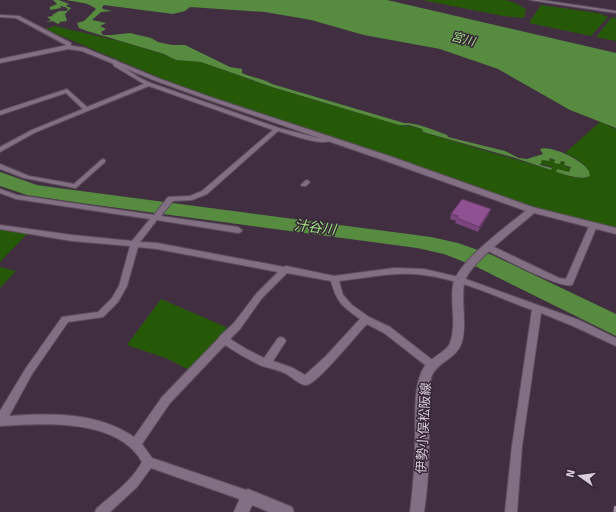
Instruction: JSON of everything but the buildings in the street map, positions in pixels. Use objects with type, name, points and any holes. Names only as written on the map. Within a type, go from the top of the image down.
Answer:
[{"type":"street","points":[[532,0],[616,12]]},
{"type":"street","points":[[0,16],[16,17],[57,37],[69,44],[68,47]]},
{"type":"street","points":[[0,61],[68,47],[83,49],[208,98],[392,160],[532,210],[616,231]]},
{"type":"street","points":[[115,62],[116,65],[149,84],[277,129],[318,140],[330,140]]},
{"type":"street","points":[[0,150],[34,131],[149,84]]},
{"type":"street","points":[[0,113],[67,91],[87,110]]},
{"type":"street","points":[[0,421],[29,371],[65,319],[100,315],[115,300],[123,286],[135,243],[155,217],[169,202],[172,199],[197,198],[277,129]]},
{"type":"street","points":[[0,166],[43,181],[75,186],[102,161]]},
{"type":"street","points":[[0,191],[16,197],[238,230]]},
{"type":"street","name":"伊勢小俣松阪線","points":[[417,512],[421,488],[423,389],[427,373],[432,365],[452,350],[456,343],[458,325],[457,294],[460,280],[467,268],[532,210]]},
{"type":"street","points":[[488,249],[569,284],[593,226]]},
{"type":"street","points":[[0,228],[72,238],[135,243],[286,269],[334,279],[411,270],[460,280],[576,323],[616,342]]},
{"type":"street","points":[[136,444],[166,400],[237,326],[259,296],[286,269]]},
{"type":"street","points":[[334,279],[339,296],[349,307],[366,319],[387,330],[432,365]]},
{"type":"street","points":[[511,512],[517,446],[537,308]]},
{"type":"street","points":[[223,339],[245,353],[266,363],[290,371],[305,380],[316,373],[348,336],[366,319]]},
{"type":"street","points":[[266,363],[281,341]]},
{"type":"street","points":[[0,421],[39,419],[93,423],[120,434],[136,444],[145,455],[148,462],[248,496],[287,512]]},
{"type":"street","points":[[101,512],[140,475],[148,462]]},
{"type":"street","points":[[241,512],[248,496]]},
{"type":"shaded area","points":[[422,0],[504,0],[513,2],[526,9],[524,18],[503,16]]},
{"type":"shaded area","points":[[541,5],[598,13],[608,17],[591,36],[529,23]]},
{"type":"shaded area","points":[[612,17],[616,18],[616,41],[596,37]]},
{"type":"shaded area","points":[[55,26],[123,42],[163,54],[176,60],[201,62],[271,87],[399,125],[422,129],[422,132],[551,170],[552,167],[540,164],[542,160],[549,161],[550,159],[554,160],[554,163],[560,164],[561,161],[565,163],[564,166],[570,167],[569,172],[557,169],[556,172],[578,178],[586,178],[590,176],[587,168],[573,157],[565,153],[600,122],[616,129],[616,231],[514,201],[329,140],[163,79],[45,29]]},
{"type":"shaded area","points":[[0,227],[29,232],[0,262]]},
{"type":"shaded area","points":[[0,267],[16,271],[0,288]]},
{"type":"shaded area","points":[[161,299],[228,328],[189,370],[168,359],[127,345]]},
{"type":"water","points":[[53,0],[59,0],[69,4],[66,6],[71,8],[65,14],[67,21],[59,22],[60,23],[58,24],[53,21],[46,22],[51,20],[47,17],[53,16],[52,15],[59,11],[67,11],[68,9],[60,6],[61,8],[50,10],[50,7],[57,4]]},
{"type":"water","name":"宮川","points":[[66,0],[387,0],[616,53],[616,128],[570,110],[498,69],[440,49],[364,35],[311,20],[265,12],[190,7],[185,11],[173,14],[104,5],[102,7],[103,9],[112,11],[101,12],[92,20],[106,23],[100,26],[106,29],[101,32],[103,35],[130,33],[151,38],[158,42],[172,45],[185,45],[230,67],[242,69],[242,73],[265,80],[272,84],[404,123],[421,125],[447,135],[448,137],[505,151],[519,158],[527,159],[543,154],[540,149],[545,148],[558,151],[580,162],[589,171],[590,176],[582,178],[573,177],[556,172],[557,169],[569,172],[571,167],[564,165],[565,162],[561,161],[560,164],[554,163],[555,160],[550,158],[549,161],[542,160],[540,165],[552,168],[551,170],[512,157],[423,132],[422,129],[409,125],[399,125],[272,87],[201,62],[176,60],[164,54],[87,31],[79,28],[77,23],[84,21],[96,9],[86,4]]},
{"type":"water","name":"汁谷川","points":[[0,172],[37,185],[431,237],[458,243],[492,255],[616,314],[616,336],[477,267],[444,254],[417,248],[27,195],[0,186]]},
{"type":"railway","points":[[615,512],[616,506]]}]
